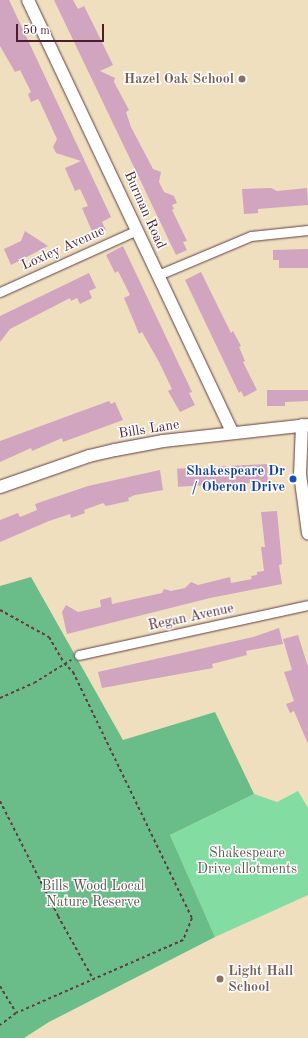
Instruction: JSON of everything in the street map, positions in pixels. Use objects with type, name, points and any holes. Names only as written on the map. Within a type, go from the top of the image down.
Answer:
[{"type":"street","name":"Burman Road","points":[[28,0],[232,432]]},
{"type":"street","name":"Loxley Avenue","points":[[0,292],[137,230]]},
{"type":"street","points":[[158,275],[251,236],[308,230]]},
{"type":"street","points":[[305,425],[300,474],[308,533]]},
{"type":"street","name":"Bills Lane","points":[[0,488],[88,456],[115,450],[232,432],[305,425]]},
{"type":"street","name":"Regan Avenue","points":[[79,655],[308,605]]},
{"type":"path","points":[[0,610],[49,637],[64,663],[73,672],[89,702],[192,918],[183,940],[16,1013],[0,1025]]},
{"type":"path","points":[[0,698],[34,684],[64,663],[79,655]]},
{"type":"path","points":[[0,801],[58,916],[93,979]]},
{"type":"path","points":[[0,986],[16,1013]]},
{"type":"green space","name":"Bills Wood Local Nature Reserve","points":[[31,577],[123,740],[215,712],[254,794],[170,835],[215,937],[49,1022],[24,1038],[0,1038],[0,586]]},
{"type":"green space","name":"Shakespeare Drive allotments","points":[[298,791],[308,808],[308,895],[215,937],[170,835],[254,794],[277,802]]},
{"type":"building","points":[[0,0],[9,0],[111,217],[102,222],[106,230],[94,236],[82,208],[88,206],[80,189],[75,191],[65,168],[81,161],[56,153],[53,147],[57,139],[40,102],[38,99],[31,102],[28,94],[31,92],[20,70],[15,72],[0,46]]},
{"type":"building","points":[[54,0],[73,0],[78,9],[84,6],[113,65],[100,71],[115,78],[114,82],[129,110],[126,112],[131,127],[153,169],[161,172],[159,182],[164,192],[174,196],[177,203],[172,205],[174,209],[172,210],[187,241],[183,242],[187,250],[176,255]]},
{"type":"building","points":[[271,188],[277,191],[307,188],[308,205],[258,209],[258,213],[244,214],[242,189]]},
{"type":"building","points":[[25,231],[48,246],[11,265],[4,249],[21,241]]},
{"type":"building","points":[[123,246],[192,392],[189,393],[195,405],[180,412],[168,391],[172,389],[159,362],[142,332],[139,334],[124,298],[130,295],[118,271],[115,273],[106,255]]},
{"type":"building","points":[[308,249],[308,268],[279,268],[279,260],[273,260],[273,250]]},
{"type":"building","points":[[201,272],[231,333],[233,331],[241,346],[239,347],[245,361],[243,362],[257,390],[244,397],[241,391],[239,393],[185,280]]},
{"type":"building","points":[[89,273],[96,288],[89,291],[92,298],[80,304],[77,298],[71,301],[70,298],[10,329],[0,342],[0,316]]},
{"type":"building","points":[[267,390],[308,390],[308,401],[285,402],[285,406],[267,406]]},
{"type":"building","points":[[109,401],[111,404],[115,402],[123,420],[63,442],[62,438],[32,451],[31,448],[0,462],[0,441]]},
{"type":"building","points":[[267,464],[268,482],[178,487],[177,469]]},
{"type":"building","points":[[160,470],[163,490],[135,495],[128,498],[129,501],[106,506],[103,503],[84,510],[85,513],[71,518],[70,514],[49,521],[0,542],[0,520],[18,513],[20,517],[37,510],[35,504],[88,486]]},
{"type":"building","points":[[277,511],[282,564],[279,565],[282,584],[210,598],[67,634],[62,612],[66,605],[78,612],[101,607],[100,600],[111,597],[112,604],[162,593],[164,589],[171,591],[185,588],[191,582],[198,585],[230,577],[231,583],[252,579],[251,576],[257,575],[257,572],[264,571],[261,547],[265,547],[261,512]]},
{"type":"building","points":[[279,628],[283,644],[246,651],[247,655],[212,664],[213,668],[102,688],[98,672],[253,637]]},
{"type":"building","points":[[298,635],[308,667],[308,744],[294,711],[290,713],[286,704],[294,701],[284,672],[292,670],[283,639]]},
{"type":"place","name":"Hazel Oak School","points":[[242,79]]},
{"type":"place","name":"Shakespeare Dr / Oberon Drive","points":[[293,479]]},
{"type":"place","name":"Light Hall School","points":[[220,979]]}]
